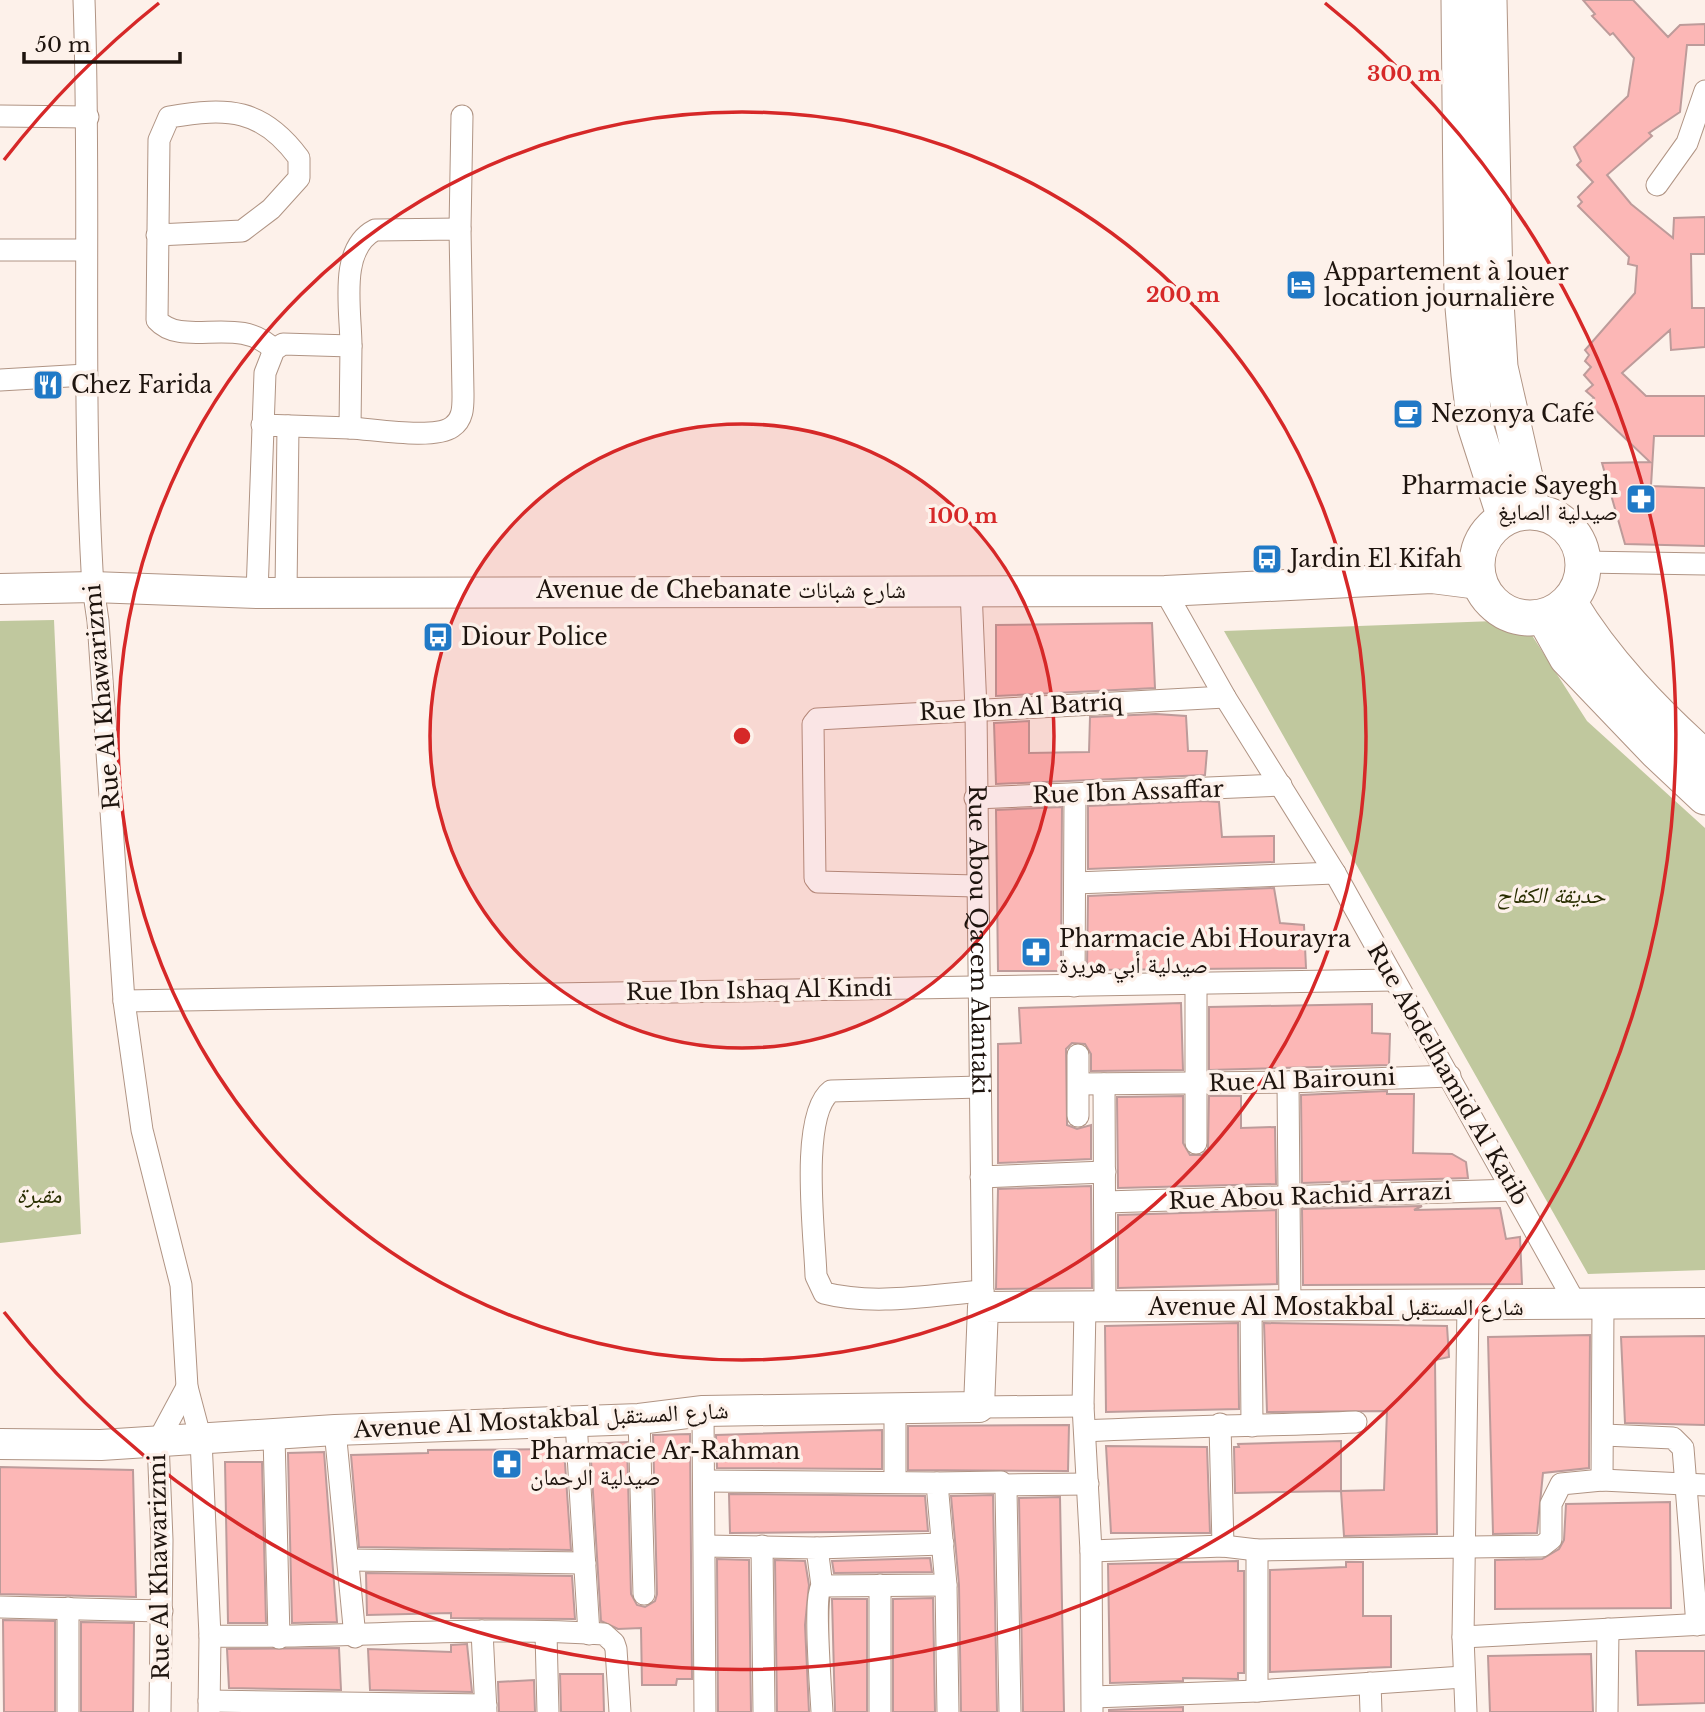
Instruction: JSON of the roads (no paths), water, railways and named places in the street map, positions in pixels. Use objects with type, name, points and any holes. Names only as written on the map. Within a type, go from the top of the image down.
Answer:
[{"type":"main road","points":[[1459,0],[1462,296],[1475,425],[1519,515]]},
{"type":"main road","points":[[1489,0],[1494,286],[1500,367],[1519,515]]},
{"type":"main road","points":[[1519,515],[1562,522],[1576,540],[1584,562],[1580,583],[1556,609],[1526,619],[1509,615],[1494,605],[1478,574],[1482,541],[1492,528],[1519,515]]},
{"type":"main road","points":[[1556,609],[1590,638],[1676,732],[1705,758]]},
{"type":"main road","points":[[1556,609],[1567,658],[1656,751],[1705,797]]},
{"type":"street","name":"Rue Al Khawarizmi","points":[[84,0],[88,117],[86,375],[93,587],[98,621],[124,1001],[142,1130],[181,1285],[187,1387],[201,1440],[209,1636],[209,1707]]},
{"type":"street","points":[[1657,185],[1687,142],[1705,91]]},
{"type":"street","points":[[157,235],[242,230],[257,222],[299,178],[299,158],[276,133],[249,114],[231,112],[169,117],[159,140],[157,235],[156,309],[157,320],[162,326],[180,331],[251,333],[274,349]]},
{"type":"street","points":[[0,116],[88,117]]},
{"type":"street","points":[[262,425],[437,433],[452,428],[458,421],[463,411],[461,116]]},
{"type":"street","points":[[350,428],[351,266],[357,244],[365,235],[375,230],[460,229]]},
{"type":"street","points":[[0,250],[86,250]]},
{"type":"street","points":[[271,592],[262,425],[265,373],[274,349],[283,344],[351,346]]},
{"type":"street","points":[[0,380],[86,375]]},
{"type":"street","points":[[271,592],[288,426]]},
{"type":"street","points":[[1584,562],[1705,565]]},
{"type":"street","name":"Avenue de Chebanate شارع شبانات","points":[[0,589],[93,587],[271,592],[1166,591],[1478,574]]},
{"type":"street","name":"Rue Abou Qacem Alantaki","points":[[971,590],[976,709],[983,1299],[979,1407]]},
{"type":"street","name":"Rue Abdelhamid Al Katib","points":[[1166,591],[1225,697],[1335,873],[1515,1190],[1590,1306]]},
{"type":"street","name":"Rue Ibn Al Batriq","points":[[976,886],[818,882],[815,878],[813,724],[817,719],[1225,697]]},
{"type":"street","name":"Rue Ibn Assaffar","points":[[975,798],[1281,785]]},
{"type":"street","points":[[1074,986],[1075,795]]},
{"type":"street","points":[[1074,883],[1335,873]]},
{"type":"street","name":"Rue Ibn Ishaq Al Kindi","points":[[124,1001],[568,991],[1394,980]]},
{"type":"street","name":"Rue Al Bairouni","points":[[1196,984],[1196,1143]]},
{"type":"street","points":[[1078,1055],[1078,1116]]},
{"type":"street","name":"Rue Al Bairouni","points":[[1079,1084],[1288,1082],[1450,1076]]},
{"type":"street","points":[[1288,1082],[1290,1307]]},
{"type":"street","points":[[1104,1084],[1105,1202],[1083,1406],[1091,1551],[1092,1705],[1201,1703],[1257,1691],[1463,1677]]},
{"type":"street","points":[[979,1087],[831,1091],[825,1096],[818,1110],[812,1136],[816,1276],[824,1293],[845,1298],[983,1299]]},
{"type":"street","points":[[981,1177],[1105,1172]]},
{"type":"street","name":"Rue Abou Rachid Arrazi","points":[[1105,1202],[1515,1190]]},
{"type":"street","name":"Avenue Al Mostakbal شارع المستقبل","points":[[983,1299],[1095,1308],[1705,1303]]},
{"type":"street","points":[[1466,1712],[1463,1677],[1463,1549],[1468,1306]]},
{"type":"street","points":[[1590,1306],[1604,1434],[1602,1480]]},
{"type":"street","points":[[1251,1308],[1252,1426]]},
{"type":"street","name":"Rue Al Khawarizmi","points":[[160,1712],[162,1611],[158,1441],[187,1387]]},
{"type":"street","name":"Avenue Al Mostakbal شارع المستقبل","points":[[0,1444],[100,1445],[335,1430],[639,1419],[704,1411],[1083,1406]]},
{"type":"street","points":[[895,1407],[895,1481]]},
{"type":"street","points":[[704,1411],[705,1712]]},
{"type":"street","points":[[639,1419],[644,1594]]},
{"type":"street","points":[[576,1422],[589,1634]]},
{"type":"street","points":[[1085,1432],[1220,1424],[1252,1426],[1356,1422]]},
{"type":"street","points":[[1220,1424],[1223,1546]]},
{"type":"street","points":[[335,1430],[355,1637]]},
{"type":"street","points":[[1463,1637],[1701,1624],[1695,1484],[1683,1448],[1679,1441],[1666,1437],[1604,1434]]},
{"type":"street","points":[[274,1435],[279,1638]]},
{"type":"street","points":[[704,1480],[1088,1484]]},
{"type":"street","points":[[1091,1551],[1223,1546],[1257,1550],[1463,1549],[1547,1544],[1551,1539],[1551,1504],[1560,1484],[1602,1480],[1695,1484]]},
{"type":"street","points":[[937,1483],[946,1585],[948,1712]]},
{"type":"street","points":[[1005,1485],[1010,1712]]},
{"type":"street","points":[[705,1546],[817,1548],[943,1544]]},
{"type":"street","points":[[762,1546],[764,1712]]},
{"type":"street","points":[[817,1548],[822,1586],[818,1603],[822,1712]]},
{"type":"street","points":[[1257,1550],[1257,1691]]},
{"type":"street","points":[[348,1560],[585,1563]]},
{"type":"street","points":[[880,1585],[880,1712]]},
{"type":"street","points":[[822,1586],[946,1585]]},
{"type":"street","points":[[0,1607],[162,1611]]},
{"type":"street","points":[[68,1608],[68,1712]]},
{"type":"street","points":[[1607,1712],[1608,1629]]},
{"type":"street","points":[[209,1636],[355,1637],[482,1632],[604,1634],[614,1643],[620,1712]]},
{"type":"street","points":[[209,1707],[486,1709],[482,1632]]},
{"type":"street","points":[[546,1633],[548,1712]]},
{"type":"street","points":[[1370,1683],[1371,1712]]},
{"type":"place","name":"Appartement à louer location journalière","points":[[1301,285]]},
{"type":"place","name":"Chez Farida","points":[[48,385]]},
{"type":"place","name":"Nezonya Café","points":[[1408,414]]},
{"type":"place","name":"Pharmacie Sayegh صيدلية الصايغ","points":[[1641,499]]},
{"type":"place","name":"Jardin El Kifah","points":[[1267,559]]},
{"type":"place","name":"Diour Police","points":[[438,637]]},
{"type":"place","name":"Pharmacie Abi Hourayra صيدلية أبي هريرة","points":[[1036,952]]},
{"type":"place","name":"Pharmacie Ar-Rahman صيدلية الرحمان","points":[[507,1464]]},
{"type":"park label","name":"حديقة الكفاح","points":[[1551,895]]},
{"type":"park label","name":"مقبرة","points":[[39,1195]]}]
